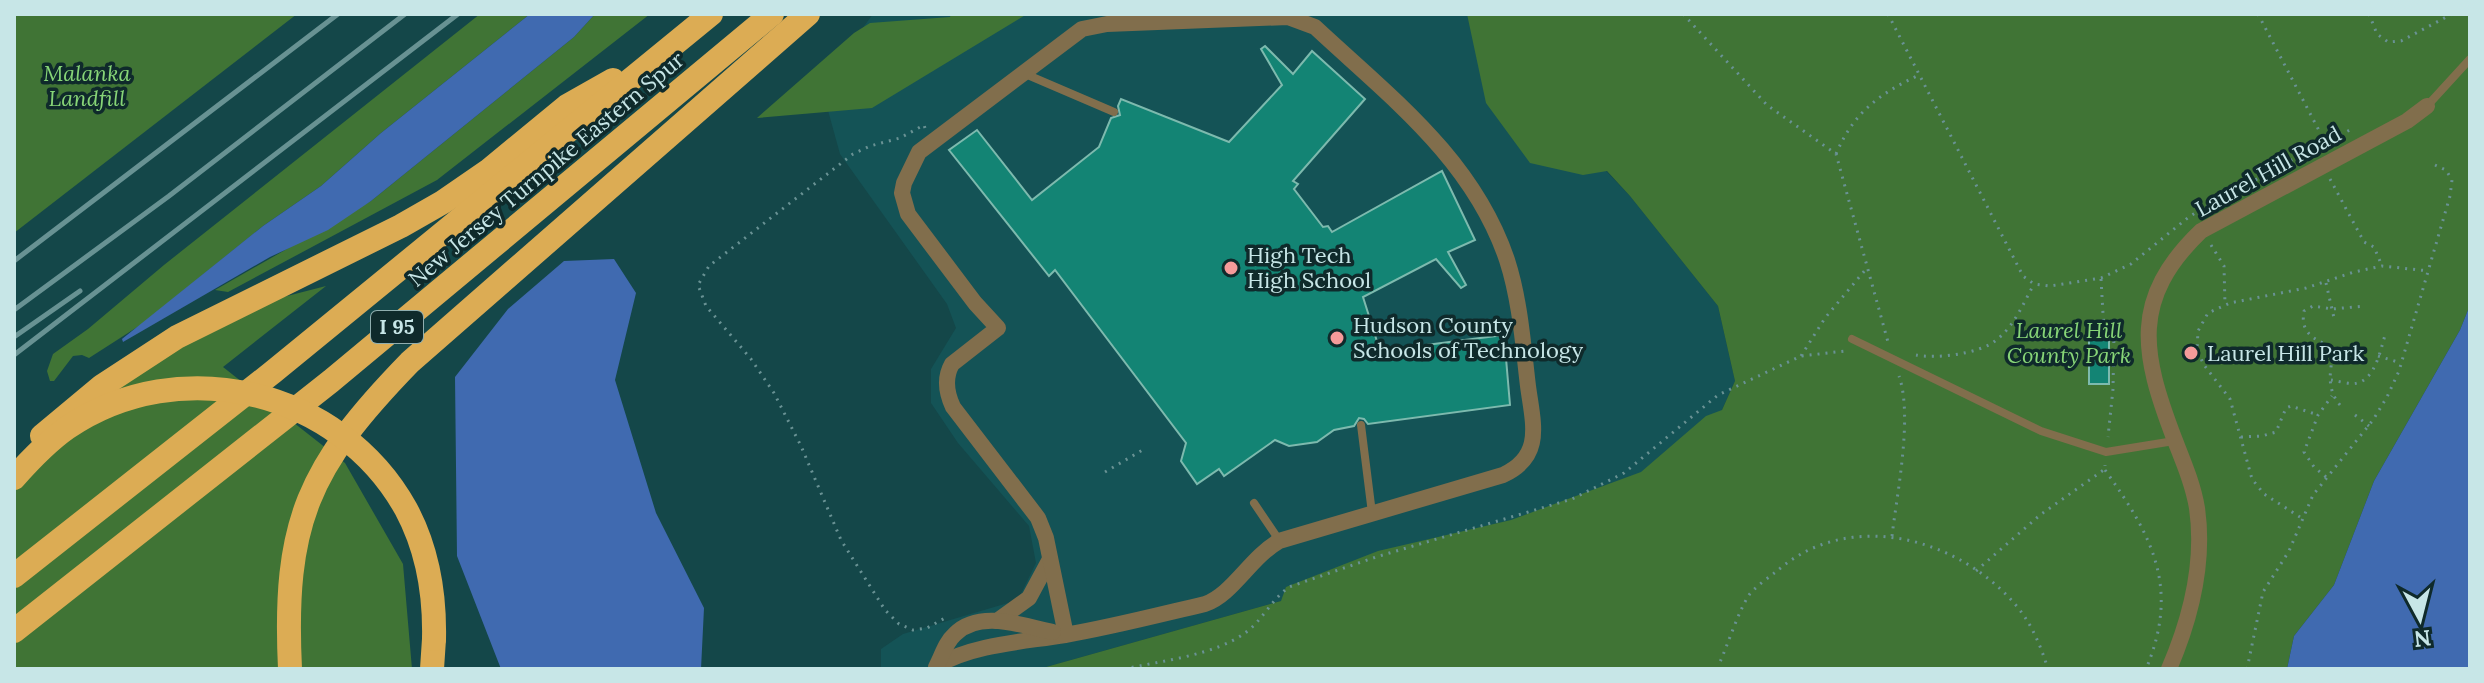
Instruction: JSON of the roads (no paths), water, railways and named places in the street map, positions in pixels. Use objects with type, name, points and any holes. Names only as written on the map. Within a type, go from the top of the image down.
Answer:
[{"type":"highway","name":"New Jersey Turnpike Eastern Spur","points":[[14,576],[273,372],[711,14]]},
{"type":"highway","name":"New Jersey Turnpike Eastern Spur","points":[[14,631],[331,381],[772,14]]},
{"type":"highway","points":[[290,669],[289,587],[298,529],[322,471],[359,417],[420,353],[808,14]]},
{"type":"highway","points":[[14,462],[80,403],[149,353],[222,313],[423,214],[488,171],[567,106],[677,42]]},
{"type":"highway","points":[[14,478],[69,427],[128,398],[174,389],[208,387],[240,391],[285,404],[349,440],[375,465],[397,494],[425,556],[432,590],[432,669]]},
{"type":"street","points":[[936,667],[950,658],[989,648],[1066,635],[1215,601],[1257,556],[1279,541],[1503,475],[1520,465],[1531,451],[1533,421],[1511,275],[1497,237],[1468,181],[1429,134],[1315,27],[1297,19],[1276,17],[1082,29],[919,152],[907,172],[902,193],[904,204],[915,224],[998,328],[952,364],[947,372],[949,398],[1032,509],[1042,528],[1066,635]]},
{"type":"street","name":"Laurel Hill Road","points":[[2169,669],[2191,609],[2199,546],[2197,506],[2155,388],[2149,353],[2149,319],[2159,285],[2176,256],[2201,231],[2407,121],[2427,106]]},
{"type":"street","points":[[975,303],[978,323],[976,344]]},
{"type":"street","points":[[997,621],[1029,598],[1050,559]]},
{"type":"street","points":[[936,667],[956,632],[973,624],[997,621],[1066,635]]},
{"type":"lane","points":[[2427,106],[2470,59]]},
{"type":"lane","points":[[1023,72],[1114,112]]},
{"type":"lane","points":[[1852,339],[1871,350],[1892,354],[1950,389],[2041,431],[2106,452],[2175,441]]},
{"type":"lane","points":[[1361,425],[1372,513]]},
{"type":"lane","points":[[1254,503],[1279,541]]},
{"type":"water","points":[[530,14],[595,14],[574,37],[371,201],[328,230],[270,257],[123,342],[122,339],[263,226],[321,186],[381,133]]},
{"type":"water","points":[[614,259],[636,293],[615,380],[656,513],[704,608],[701,669],[501,669],[457,556],[455,377],[508,309],[564,261]]},
{"type":"water","points":[[2470,305],[2470,669],[2287,669],[2294,636],[2334,585],[2374,481],[2460,330]]},
{"type":"railway","points":[[14,261],[338,14]]},
{"type":"railway","points":[[14,310],[169,196],[405,14]]},
{"type":"railway","points":[[14,355],[458,14]]},
{"type":"railway","points":[[14,337],[80,291]]},
{"type":"place","name":"High Tech High School","points":[[1231,268]]},
{"type":"place","name":"Hudson County Schools of Technology","points":[[1337,338]]},
{"type":"place","name":"Laurel Hill Park","points":[[2191,353]]},
{"type":"park label","name":"Malanka Landfill","points":[[87,86]]},
{"type":"park label","name":"Laurel Hill County Park","points":[[2069,342]]}]
